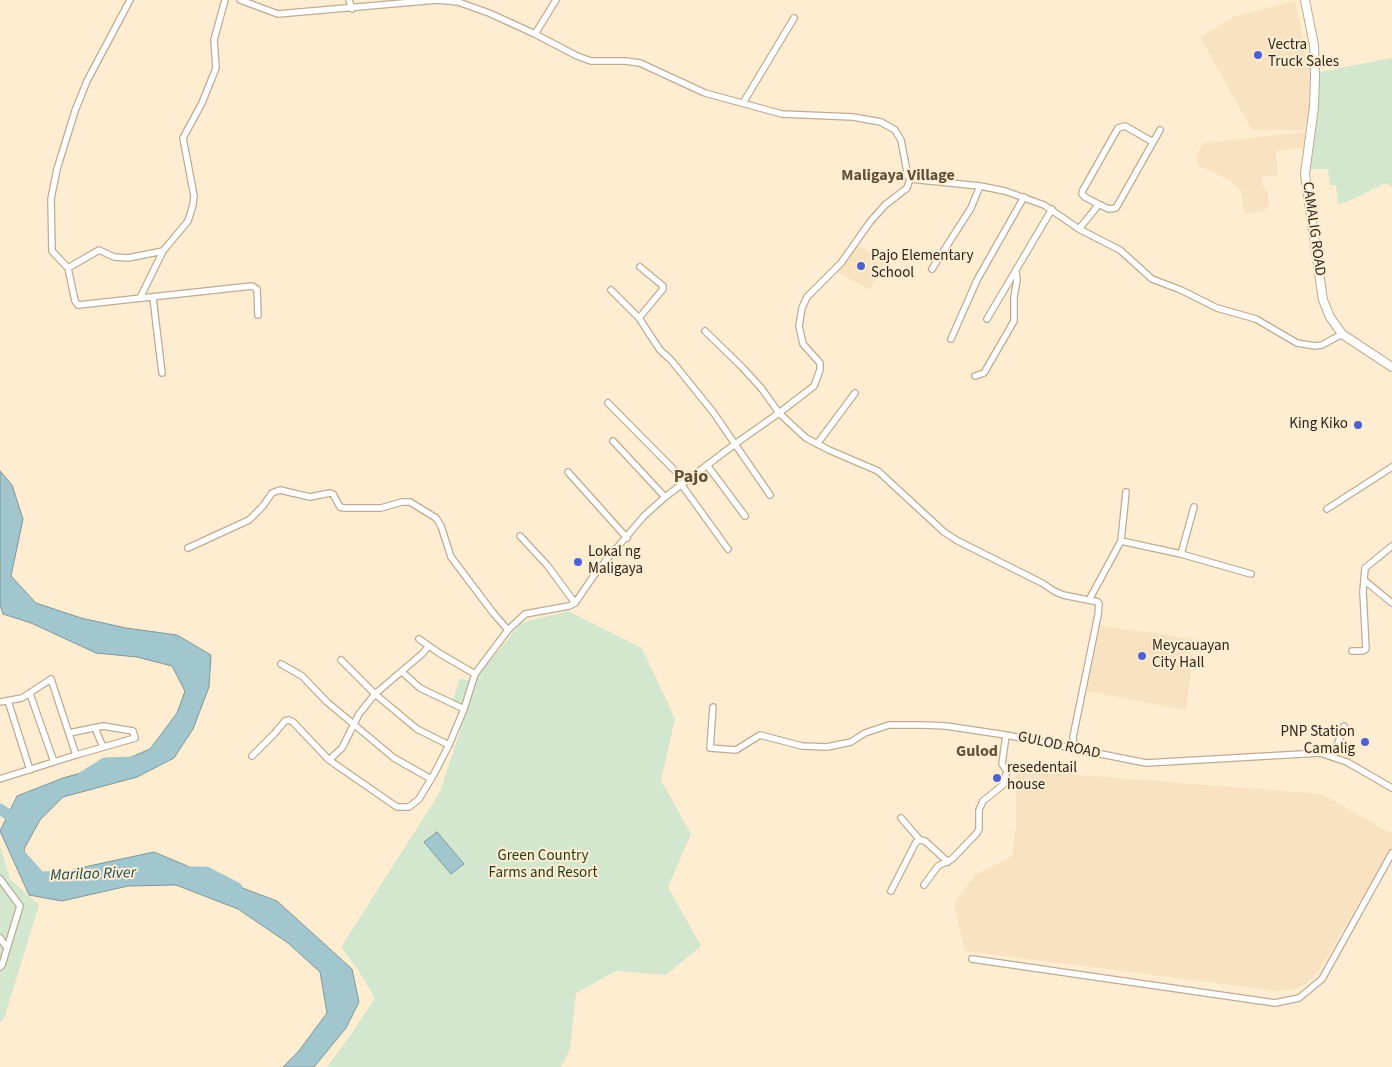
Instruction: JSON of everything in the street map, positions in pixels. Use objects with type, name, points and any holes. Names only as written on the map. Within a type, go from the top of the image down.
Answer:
[{"type":"main road","name":"CAMALIG ROAD","points":[[1305,0],[1314,45],[1315,76],[1314,107],[1305,169],[1323,300],[1330,317],[1342,334],[1392,367]]},
{"type":"street","points":[[130,0],[87,81],[75,110],[57,169],[51,200],[51,246],[54,254],[68,268],[75,301],[78,305],[252,286],[257,289],[258,315]]},
{"type":"street","points":[[140,298],[163,251],[188,222],[194,205],[183,138],[205,95],[216,68],[214,40],[225,0]]},
{"type":"street","points":[[240,0],[278,14],[352,9],[437,0],[458,2],[535,34],[577,56],[591,60],[640,63],[706,93],[782,114],[853,117],[881,122],[895,130],[901,140],[910,179],[907,188],[881,209],[859,235],[841,263],[807,297],[799,316],[799,326],[803,344],[820,363],[820,370],[814,386],[665,497],[644,516],[589,581],[574,603],[568,606],[525,614],[508,630],[475,674],[464,709],[449,745],[431,779],[418,799],[409,807],[397,807],[329,760],[289,720],[285,721],[252,756]]},
{"type":"street","points":[[349,0],[352,9]]},
{"type":"street","points":[[535,34],[556,0]]},
{"type":"street","points":[[743,103],[794,18]]},
{"type":"street","points":[[1154,142],[1125,126],[1118,128],[1082,190],[1082,194],[1110,209],[1116,208],[1154,142],[1160,130]]},
{"type":"street","points":[[910,179],[980,186],[1005,190],[1024,197],[1052,209],[1079,230],[1120,250],[1152,279],[1182,290],[1216,308],[1256,319],[1297,343],[1315,346],[1322,345],[1342,334]]},
{"type":"street","points":[[932,269],[971,208],[980,186]]},
{"type":"street","points":[[951,339],[976,280],[1024,197]]},
{"type":"street","points":[[1079,230],[1098,204]]},
{"type":"street","points":[[987,319],[1016,273],[1052,209]]},
{"type":"street","points":[[68,268],[99,250],[114,257],[128,258],[163,251]]},
{"type":"street","points":[[639,318],[663,289],[663,286],[640,267]]},
{"type":"street","points":[[975,376],[984,373],[1014,321],[1016,273]]},
{"type":"street","points":[[611,290],[639,318],[660,350],[691,384],[770,495]]},
{"type":"street","points":[[153,298],[162,373]]},
{"type":"street","points":[[705,331],[742,367],[780,413],[806,438],[878,471],[944,532],[958,541],[1063,595],[1098,602],[1098,616],[1073,737],[1074,749]]},
{"type":"street","points":[[817,444],[855,393]]},
{"type":"street","points":[[608,403],[683,483],[728,549]]},
{"type":"street","points":[[613,441],[665,497]]},
{"type":"street","points":[[707,465],[745,516]]},
{"type":"street","points":[[1327,509],[1392,468]]},
{"type":"street","points":[[568,472],[627,538]]},
{"type":"street","points":[[188,548],[249,520],[263,506],[272,493],[280,490],[310,497],[330,493],[333,494],[340,506],[344,508],[381,508],[402,502],[410,502],[436,518],[441,526],[451,557],[508,630]]},
{"type":"street","points":[[1090,600],[1121,541],[1126,492]]},
{"type":"street","points":[[1181,554],[1194,507]]},
{"type":"street","points":[[520,536],[547,565],[574,603]]},
{"type":"street","points":[[1121,541],[1181,554],[1251,574]]},
{"type":"street","points":[[1352,651],[1363,651],[1366,649],[1363,592],[1365,568],[1392,546]]},
{"type":"street","points":[[1364,580],[1392,603]]},
{"type":"street","points":[[418,639],[475,674]]},
{"type":"street","points":[[329,760],[342,748],[359,714],[375,694],[402,672],[428,646]]},
{"type":"street","points":[[341,660],[375,694],[417,729],[449,745]]},
{"type":"street","points":[[281,664],[302,676],[327,702],[394,758],[431,779]]},
{"type":"street","points":[[402,672],[420,688],[464,709]]},
{"type":"street","points":[[0,702],[22,698],[51,678],[76,754]]},
{"type":"street","points":[[30,694],[54,762]]},
{"type":"street","points":[[8,701],[30,770]]},
{"type":"street","name":"GULOD ROAD","points":[[713,706],[710,748],[736,750],[760,735],[802,746],[828,747],[851,742],[865,733],[889,726],[904,724],[946,726],[1006,735],[1146,763],[1320,753],[1347,762],[1392,788]]},
{"type":"street","points":[[0,772],[1,779],[76,754],[135,738],[133,732],[103,726],[69,733]]},
{"type":"street","points":[[1333,757],[1344,726]]},
{"type":"street","points":[[96,728],[103,747]]},
{"type":"street","points":[[924,885],[938,866],[948,862],[977,833],[979,829],[979,810],[984,801],[1000,788],[1006,779],[1007,771],[1002,764],[1006,735]]},
{"type":"street","points":[[901,818],[920,840],[925,841],[948,862]]},
{"type":"street","points":[[891,891],[916,842],[920,840]]},
{"type":"street","points":[[972,959],[1275,1003],[1299,998],[1322,979],[1392,853]]},
{"type":"street","points":[[0,879],[20,906],[0,967]]},
{"type":"street","points":[[0,938],[7,948]]},
{"type":"shaded area","name":"Vectra Truck Sales","points":[[1295,1],[1310,72],[1309,112],[1305,130],[1252,130],[1200,37],[1233,17]]},
{"type":"shaded area","points":[[1305,132],[1306,148],[1276,151],[1278,175],[1262,177],[1262,185],[1267,191],[1269,200],[1268,208],[1261,212],[1244,214],[1241,191],[1230,180],[1197,165],[1196,157],[1203,143]]},
{"type":"shaded area","name":"Pajo Elementary School","points":[[856,244],[886,262],[869,290],[836,271]]},
{"type":"shaded area","points":[[1098,625],[1195,639],[1186,710],[1086,691]]},
{"type":"shaded area","points":[[1016,770],[1322,794],[1392,834],[1392,846],[1320,969],[1306,984],[1292,990],[1277,991],[965,951],[954,904],[974,876],[1012,856],[1016,825]]},
{"type":"green space","points":[[1392,58],[1392,187],[1386,183],[1347,202],[1338,204],[1336,185],[1330,185],[1328,169],[1305,169],[1315,73]]},
{"type":"green space","name":"Green Country Farms and Resort","points":[[568,611],[642,648],[675,719],[661,780],[691,834],[668,887],[701,946],[666,975],[616,971],[576,993],[570,1049],[561,1067],[327,1067],[375,998],[341,947],[440,792],[478,676],[521,623]]},
{"type":"green space","points":[[460,678],[472,682],[464,707],[452,702]]},
{"type":"green space","points":[[0,845],[10,879],[39,905],[4,1019],[0,1022]]},
{"type":"water","points":[[0,471],[12,485],[23,519],[11,576],[36,603],[81,618],[126,628],[177,635],[211,655],[209,687],[193,729],[174,758],[137,777],[63,797],[40,820],[24,849],[27,862],[52,881],[75,869],[154,852],[277,901],[352,969],[359,1002],[346,1028],[314,1067],[283,1067],[298,1052],[327,1013],[320,972],[288,943],[238,909],[176,885],[128,886],[62,901],[29,895],[0,831],[17,796],[63,778],[117,763],[150,749],[177,713],[185,691],[172,666],[137,657],[96,653],[31,623],[3,614],[0,605]]},
{"type":"water","points":[[437,832],[464,864],[451,874],[424,842]]},
{"type":"waterway","name":"Marilao River","points":[[83,777],[105,763],[133,762]]},
{"type":"waterway","points":[[0,809],[19,822]]},
{"type":"waterway","name":"Marilao River","points":[[16,850],[40,877],[76,876]]},
{"type":"waterway","name":"Marilao River","points":[[187,872],[206,872],[237,888]]},
{"type":"place","name":"Vectra Truck Sales","points":[[1258,55]]},
{"type":"place","name":"Pajo Elementary School","points":[[861,266]]},
{"type":"place","name":"King Kiko","points":[[1358,425]]},
{"type":"place","name":"Lokal ng Maligaya","points":[[578,562]]},
{"type":"place","name":"Meycauayan City Hall","points":[[1142,656]]},
{"type":"place","name":"PNP Station Camalig","points":[[1365,742]]},
{"type":"place","name":"resedentail house","points":[[997,778]]},
{"type":"district","name":"Maligaya Village","points":[[898,176]]},
{"type":"district","name":"Pajo","points":[[691,478]]},
{"type":"district","name":"Gulod","points":[[977,752]]}]
